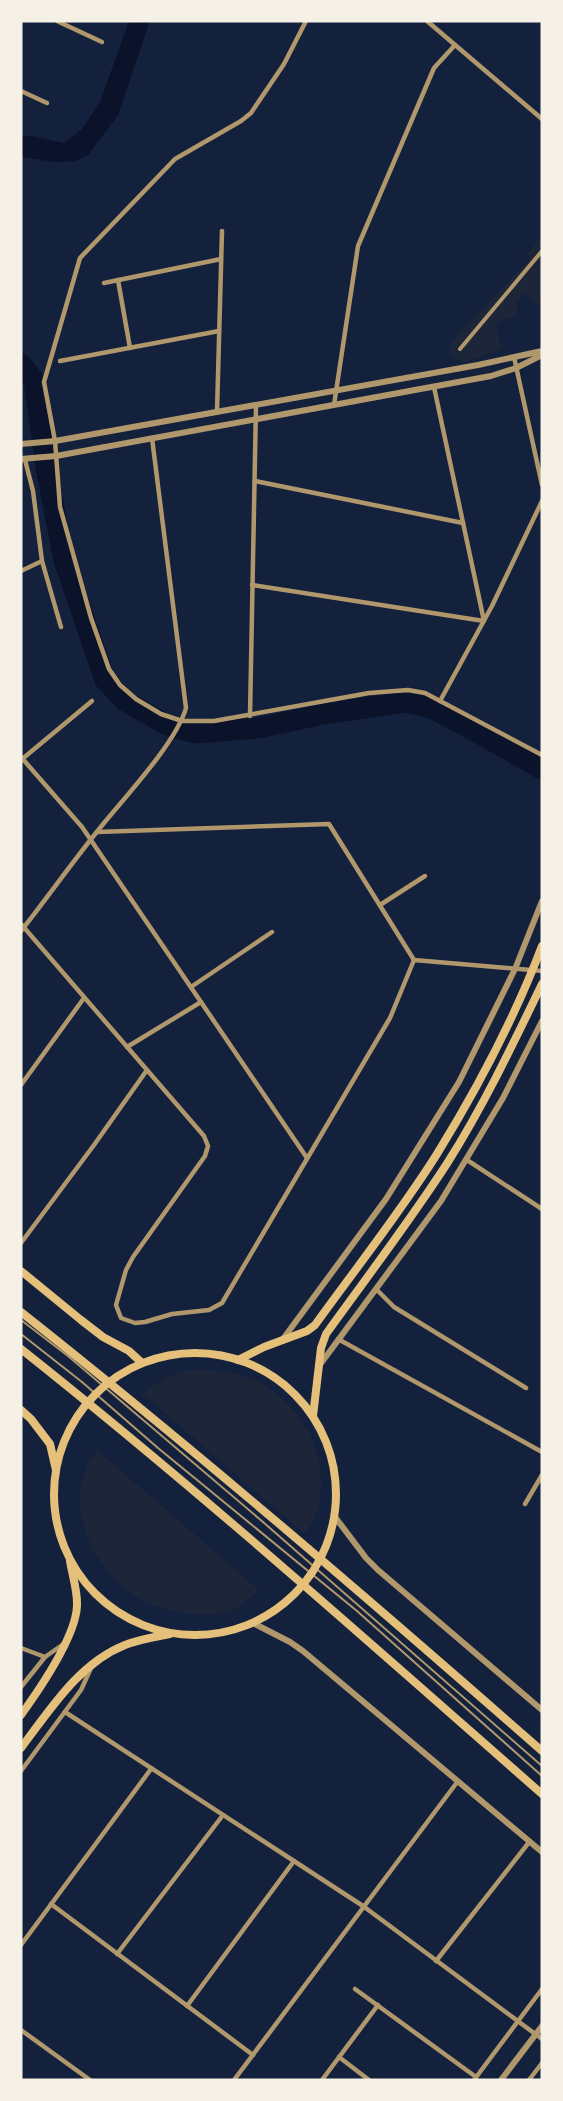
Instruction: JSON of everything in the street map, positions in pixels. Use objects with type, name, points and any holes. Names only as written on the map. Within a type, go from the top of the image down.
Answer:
[{"type":"highway","points":[[21,1270],[103,1337],[129,1350],[142,1363]]},
{"type":"highway","points":[[21,1312],[141,1408],[349,1581],[542,1751]]},
{"type":"highway","points":[[21,1349],[109,1419],[285,1568],[542,1794]]},
{"type":"highway","points":[[21,1410],[50,1444],[56,1470]]},
{"type":"main road","points":[[238,1360],[307,1331],[315,1325],[415,1187],[467,1104],[542,946]]},
{"type":"main road","points":[[313,1416],[321,1348],[326,1334],[418,1208],[448,1161],[514,1043],[542,984]]},
{"type":"main road","points":[[21,1715],[46,1681],[64,1642],[77,1604],[69,1558],[58,1530],[54,1500],[56,1470],[68,1433],[84,1406],[103,1387],[125,1371],[166,1356],[190,1353],[238,1360],[284,1384],[313,1416],[331,1454],[335,1475],[335,1516],[329,1542],[316,1568],[304,1584],[276,1610],[253,1623],[218,1633],[200,1635],[172,1633],[140,1624],[112,1608],[88,1586],[69,1558]]},
{"type":"main road","points":[[21,1748],[64,1690],[92,1666],[124,1646],[172,1633]]},
{"type":"street","points":[[57,21],[102,42]]},
{"type":"street","points":[[306,21],[284,64],[251,113],[175,159],[80,258],[45,382],[60,507],[91,618],[109,669],[120,685],[136,699],[161,714],[182,721],[214,721],[369,693],[408,690],[425,693],[542,755]]},
{"type":"street","points":[[428,21],[542,119]]},
{"type":"street","points":[[334,405],[358,246],[434,68],[455,45]]},
{"type":"street","points":[[21,91],[47,103]]},
{"type":"street","points":[[217,412],[222,231]]},
{"type":"street","points":[[460,349],[542,251]]},
{"type":"street","points":[[104,283],[221,259]]},
{"type":"street","points":[[118,280],[130,348]]},
{"type":"street","points":[[60,361],[219,331]]},
{"type":"street","points":[[25,444],[53,441],[542,353]]},
{"type":"street","points":[[61,627],[42,561],[33,491],[26,459],[54,457],[491,376],[516,368],[542,353]]},
{"type":"street","points":[[514,357],[542,485]]},
{"type":"street","points":[[434,387],[484,621]]},
{"type":"street","points":[[250,716],[256,405]]},
{"type":"street","points":[[152,438],[186,708],[182,721],[159,754],[22,928],[204,1136],[208,1146],[205,1156],[133,1257],[123,1279],[116,1305],[121,1318],[135,1323],[172,1314],[218,1307],[390,1018],[414,960]]},
{"type":"street","points":[[255,481],[463,523]]},
{"type":"street","points":[[440,701],[484,621],[542,501]]},
{"type":"street","points":[[21,571],[42,561]]},
{"type":"street","points":[[252,585],[484,621]]},
{"type":"street","points":[[92,701],[21,759],[82,826],[306,1158]]},
{"type":"street","points":[[96,832],[329,824],[414,960]]},
{"type":"street","points":[[380,905],[425,876]]},
{"type":"street","points":[[283,1340],[387,1199],[459,1082],[515,969],[542,901]]},
{"type":"street","points":[[191,987],[272,932]]},
{"type":"street","points":[[414,960],[542,971]]},
{"type":"street","points":[[21,1085],[84,998]]},
{"type":"street","points":[[127,1047],[201,1002]]},
{"type":"street","points":[[318,1367],[441,1201],[503,1098],[542,1021]]},
{"type":"street","points":[[21,1243],[147,1070]]},
{"type":"street","points":[[467,1160],[542,1209]]},
{"type":"street","points":[[376,1289],[394,1307],[525,1388]]},
{"type":"street","points":[[338,1339],[542,1452]]},
{"type":"street","points":[[525,1504],[542,1475]]},
{"type":"street","points":[[335,1516],[366,1558],[378,1570],[542,1710]]},
{"type":"street","points":[[253,1623],[303,1651],[542,1852]]},
{"type":"street","points":[[21,1687],[45,1657],[64,1642]]},
{"type":"street","points":[[21,1648],[45,1657]]},
{"type":"street","points":[[21,1771],[81,1690],[92,1666]]},
{"type":"street","points":[[64,1712],[363,1906],[542,2039]]},
{"type":"street","points":[[21,1945],[152,1769]]},
{"type":"street","points":[[234,2080],[458,1781]]},
{"type":"street","points":[[117,1954],[223,1815]]},
{"type":"street","points":[[436,1961],[530,1842]]},
{"type":"street","points":[[187,2006],[294,1861]]},
{"type":"street","points":[[51,1904],[253,2055]]},
{"type":"street","points":[[356,1989],[475,2079],[542,1989]]},
{"type":"street","points":[[322,2080],[378,2005]]},
{"type":"street","points":[[501,2080],[542,2026]]},
{"type":"street","points":[[21,2030],[90,2080]]},
{"type":"street","points":[[339,2058],[369,2080]]},
{"type":"street","points":[[529,2080],[542,2063]]},
{"type":"lane","points":[[21,1320],[68,1356],[264,1522],[542,1766]]},
{"type":"lane","points":[[21,1334],[357,1611],[542,1776]]},
{"type":"shaded area","points":[[129,21],[150,21],[118,115],[88,155],[75,161],[55,162],[21,157],[21,136],[64,143],[82,129],[100,102]]},
{"type":"shaded area","points":[[542,236],[542,302],[535,304],[525,293],[516,301],[518,314],[496,323],[501,349],[463,363],[448,352],[453,340],[530,259],[527,254]]},
{"type":"shaded area","points":[[193,1369],[234,1374],[257,1381],[276,1393],[306,1428],[315,1448],[320,1470],[321,1492],[316,1514],[305,1534],[143,1394],[166,1378]]},
{"type":"shaded area","points":[[97,1450],[259,1590],[245,1602],[223,1613],[191,1614],[143,1601],[125,1588],[96,1554],[86,1534],[81,1513],[81,1492],[86,1470]]},
{"type":"waterway","points":[[21,364],[34,380],[47,473],[64,560],[105,680],[125,701],[167,725],[195,733],[258,728],[324,714],[405,702],[432,708],[542,769]]}]
